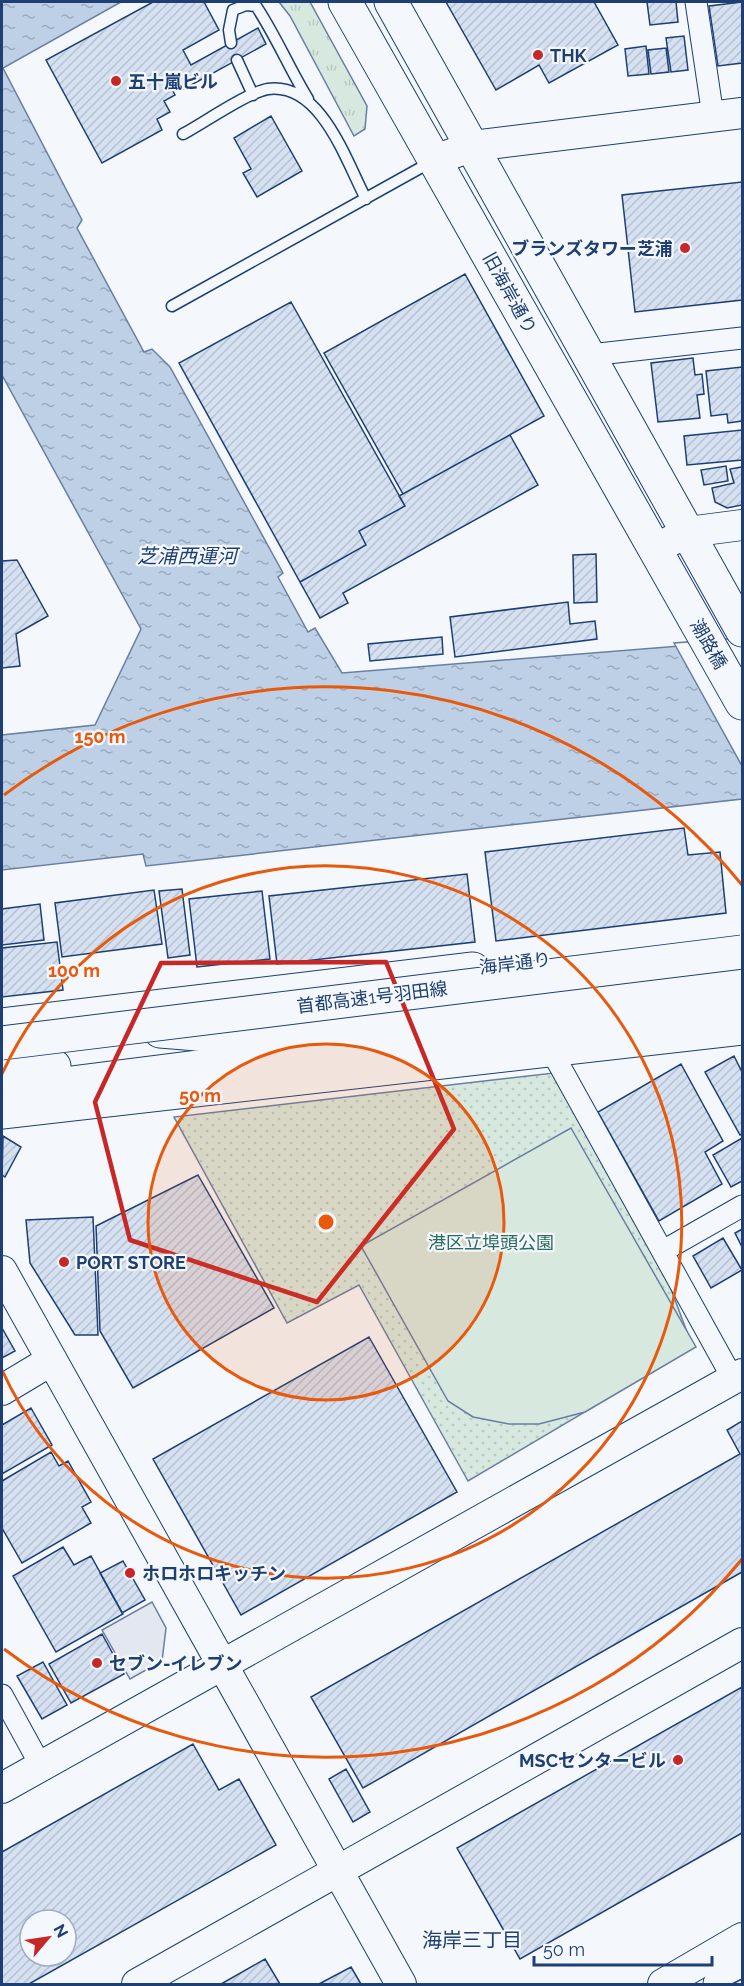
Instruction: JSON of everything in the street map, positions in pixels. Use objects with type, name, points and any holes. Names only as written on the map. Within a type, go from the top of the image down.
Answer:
[{"type":"main road","name":"旧海岸通り","points":[[345,2],[675,584]]},
{"type":"main road","points":[[391,2],[688,532]]},
{"type":"main road","name":"潮路橋","points":[[688,532],[742,630]]},
{"type":"main road","name":"潮路橋","points":[[675,584],[742,703]]},
{"type":"main road","name":"海岸通り","points":[[2,1025],[742,936]]},
{"type":"main road","name":"首都高速1号羽田線","points":[[2,1043],[742,952]]},
{"type":"main road","points":[[39,1021],[210,1035],[742,980]]},
{"type":"main road","points":[[2,1092],[292,1055],[742,1009]]},
{"type":"main road","points":[[2,1112],[552,1052],[742,1028]]},
{"type":"main road","points":[[2,1068],[292,1055]]},
{"type":"main road","points":[[720,1984],[742,1972]]},
{"type":"street","points":[[696,2],[713,116]]},
{"type":"street","points":[[435,160],[473,146],[742,113]]},
{"type":"street","points":[[590,355],[742,338]]},
{"type":"street","points":[[655,549],[688,532],[742,525]]},
{"type":"street","points":[[2,1788],[738,1376],[663,1251],[552,1052]]},
{"type":"street","points":[[663,1251],[742,1206]]},
{"type":"street","points":[[2,1271],[401,1984]]},
{"type":"street","points":[[2,1390],[52,1360]]},
{"type":"street","points":[[136,1984],[742,1643]]},
{"type":"street","points":[[2,1695],[41,1766]]},
{"type":"street","points":[[663,1984],[742,1938]]},
{"type":"street","points":[[704,1984],[742,1963]]},
{"type":"lane","points":[[231,43],[233,10],[246,5],[256,6],[274,33],[288,67],[321,114],[366,199]]},
{"type":"lane","points":[[237,60],[253,95]]},
{"type":"lane","points":[[183,135],[253,95],[268,89],[298,94],[309,100]]},
{"type":"lane","points":[[172,306],[435,160]]},
{"type":"highlighted area","points":[[386,962],[454,1129],[317,1302],[130,1240],[95,1102],[161,963]]},
{"type":"green space","points":[[279,2],[310,2],[367,106],[365,129],[354,136],[290,16]]},
{"type":"green space","name":"港区立埠頭公園","points":[[554,1073],[665,1273],[693,1348],[468,1481],[359,1285],[287,1323],[174,1117]]},
{"type":"green space","points":[[571,1128],[696,1347],[585,1412],[539,1424],[509,1424],[473,1417],[448,1401],[361,1246]]},
{"type":"shaded area","points":[[152,1602],[166,1628],[162,1661],[130,1679],[102,1630]]},
{"type":"water","name":"芝浦西運河","points":[[2,2],[121,2],[3,68],[82,220],[77,228],[144,352],[152,349],[170,367],[283,573],[278,577],[308,632],[315,628],[342,673],[742,641],[742,799],[146,866],[143,854],[2,870],[2,735],[95,725],[141,629],[2,375]]},
{"type":"pier","points":[[742,638],[742,766],[674,643]]},
{"type":"building","name":"五十嵐ビル","points":[[153,2],[204,2],[219,30],[183,50],[191,65],[258,28],[266,44],[184,89],[178,79],[169,84],[175,95],[164,101],[170,112],[157,119],[162,130],[102,163],[46,60]]},
{"type":"building","name":"THK","points":[[446,2],[594,2],[618,45],[549,83],[539,65],[496,90]]},
{"type":"building","points":[[647,2],[676,2],[678,22],[650,25]]},
{"type":"building","points":[[742,2],[742,63],[718,66],[709,6]]},
{"type":"building","points":[[684,36],[688,70],[671,72],[666,38]]},
{"type":"building","points":[[646,46],[649,74],[628,76],[625,49]]},
{"type":"building","points":[[666,48],[669,72],[651,74],[648,50]]},
{"type":"building","points":[[271,116],[302,171],[257,197],[243,173],[251,169],[234,138]]},
{"type":"building","name":"ブランズタワー芝浦","points":[[742,182],[742,300],[635,312],[622,195]]},
{"type":"building","points":[[465,274],[544,416],[403,494],[324,353]]},
{"type":"building","points":[[291,302],[405,506],[359,531],[366,545],[300,582],[179,363]]},
{"type":"building","points":[[693,358],[695,375],[702,374],[704,394],[697,395],[700,418],[658,422],[651,363]]},
{"type":"building","points":[[742,367],[742,421],[728,423],[727,414],[711,416],[706,371]]},
{"type":"building","points":[[742,430],[742,460],[687,465],[684,436]]},
{"type":"building","points":[[510,435],[538,485],[343,593],[348,603],[320,618],[300,582],[366,545],[359,531],[405,506],[399,496]]},
{"type":"building","points":[[726,466],[728,481],[704,485],[701,470]]},
{"type":"building","points":[[742,467],[742,505],[727,508],[715,502],[712,488],[734,483],[730,469]]},
{"type":"building","points":[[596,554],[597,602],[574,603],[573,555]]},
{"type":"building","points":[[17,560],[48,616],[16,634],[20,666],[2,668],[2,561]]},
{"type":"building","points":[[568,602],[570,624],[595,621],[597,639],[455,657],[450,617]]},
{"type":"building","points":[[442,637],[443,654],[370,661],[368,644]]},
{"type":"building","points":[[684,828],[688,855],[720,852],[726,913],[496,941],[485,852]]},
{"type":"building","points":[[467,874],[475,942],[277,964],[269,896]]},
{"type":"building","points":[[182,889],[190,955],[168,958],[159,891]]},
{"type":"building","points":[[154,890],[162,944],[62,957],[55,903]]},
{"type":"building","points":[[262,891],[270,959],[197,967],[189,899]]},
{"type":"building","points":[[40,904],[44,940],[2,945],[2,909]]},
{"type":"building","points":[[57,942],[63,990],[2,997],[2,948]]},
{"type":"building","points":[[734,1056],[742,1072],[742,1134],[740,1135],[705,1072]]},
{"type":"building","points":[[681,1064],[723,1141],[705,1152],[722,1184],[659,1221],[598,1112]]},
{"type":"building","points":[[3,1136],[21,1147],[5,1177],[2,1175]]},
{"type":"building","points":[[742,1138],[742,1181],[731,1187],[713,1155]]},
{"type":"building","points":[[198,1175],[274,1308],[133,1388],[100,1331],[96,1226]]},
{"type":"building","points":[[93,1217],[98,1335],[75,1335],[30,1263],[26,1220]]},
{"type":"building","points":[[742,1229],[742,1247],[735,1233]]},
{"type":"building","points":[[723,1238],[742,1270],[711,1288],[693,1256]]},
{"type":"building","points":[[2,1328],[15,1351],[2,1358]]},
{"type":"building","points":[[369,1337],[457,1492],[241,1615],[153,1459]]},
{"type":"building","points":[[31,1408],[52,1445],[2,1474],[2,1425]]},
{"type":"building","points":[[742,1421],[742,1572],[363,1788],[311,1697],[740,1454],[727,1430]]},
{"type":"building","points":[[51,1452],[59,1466],[68,1461],[91,1502],[82,1507],[91,1523],[22,1563],[2,1528],[2,1481]]},
{"type":"building","points":[[63,1547],[74,1565],[91,1556],[123,1614],[56,1652],[13,1576]]},
{"type":"building","points":[[123,1561],[145,1600],[122,1613],[100,1573]]},
{"type":"building","points":[[102,1634],[124,1674],[71,1703],[49,1664]]},
{"type":"building","points":[[43,1662],[67,1705],[42,1719],[17,1676]]},
{"type":"building","name":"MSCセンタービル","points":[[742,1687],[742,1833],[520,1959],[457,1848]]},
{"type":"building","points":[[193,1744],[219,1790],[239,1779],[276,1845],[78,1956],[78,1908],[18,1908],[18,1968],[57,1968],[29,1984],[2,1984],[2,1852]]},
{"type":"building","points":[[346,1769],[370,1812],[353,1822],[329,1779]]},
{"type":"building","points":[[265,1959],[280,1984],[221,1984]]},
{"type":"building","points":[[351,1967],[361,1984],[319,1984]]},
{"type":"tram line","points":[[732,1984],[742,1979]]},
{"type":"place","name":"THK","points":[[538,55]]},
{"type":"place","name":"五十嵐ビル","points":[[116,81]]},
{"type":"place","name":"ブランズタワー芝浦","points":[[685,248]]},
{"type":"place","name":"PORT STORE","points":[[64,1262]]},
{"type":"place","name":"ホロホロキッチン","points":[[130,1573]]},
{"type":"place","name":"セブン-イレブン","points":[[97,1663]]},
{"type":"place","name":"MSCセンタービル","points":[[678,1760]]},
{"type":"district","name":"海岸三丁目","points":[[472,1940]]}]
